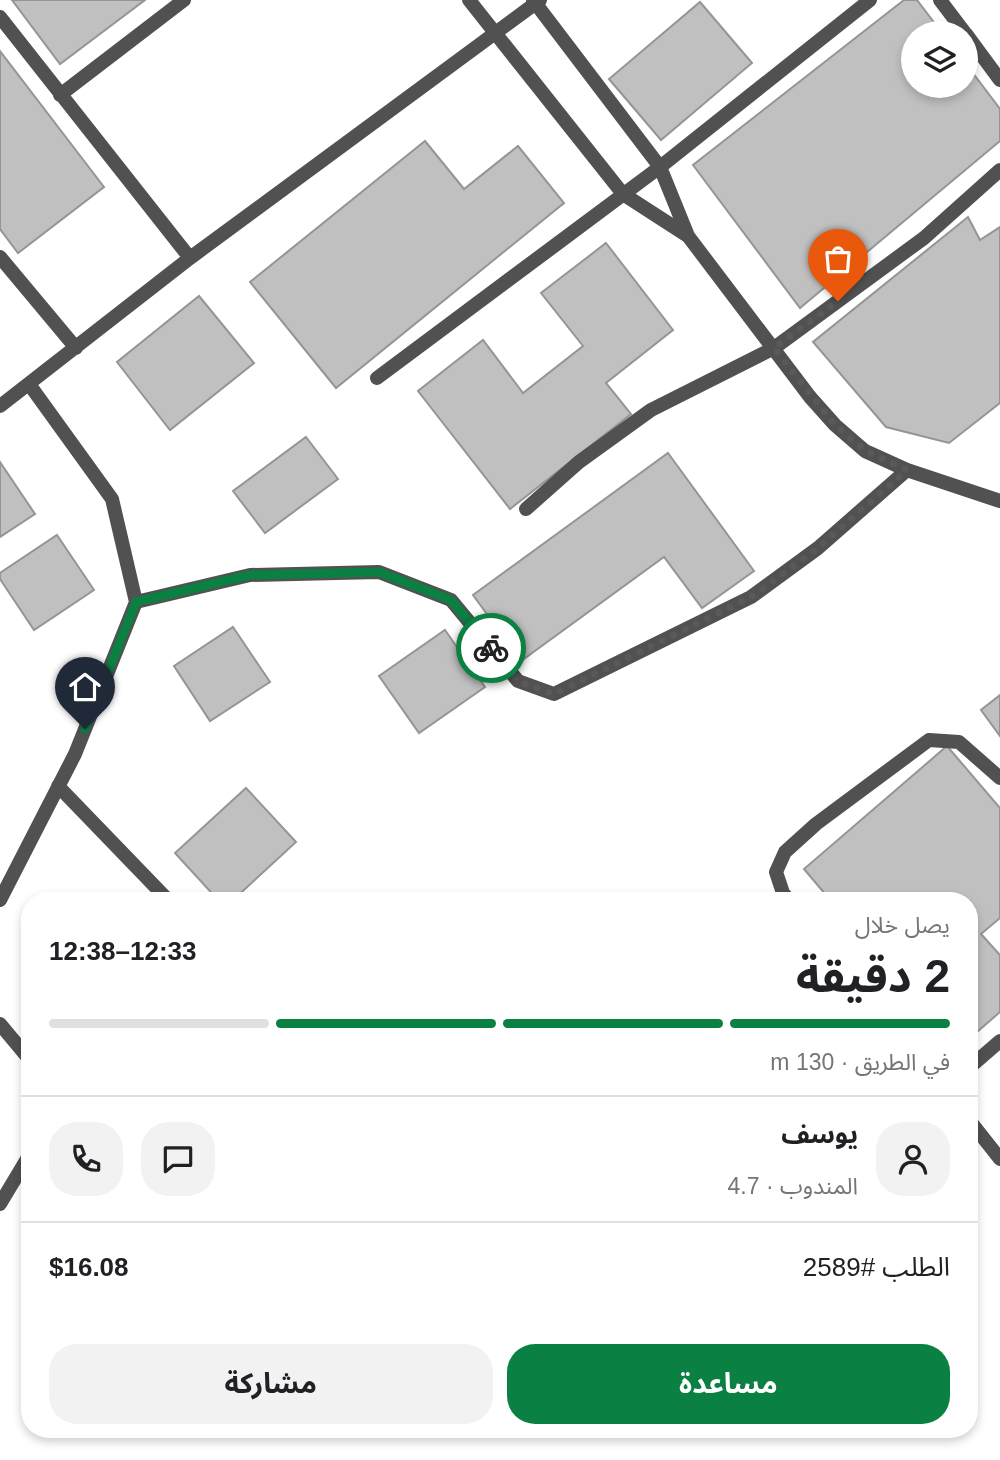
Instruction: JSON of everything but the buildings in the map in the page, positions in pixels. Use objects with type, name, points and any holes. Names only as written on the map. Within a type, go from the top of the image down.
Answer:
[{"type":"street","points":[[60,95],[184,0]]},
{"type":"street","points":[[469,0],[623,194],[688,236]]},
{"type":"street","points":[[377,378],[660,167],[870,0]]},
{"type":"street","points":[[940,0],[956,21]]},
{"type":"street","points":[[0,406],[190,258],[536,1],[660,167],[688,236],[835,425],[866,451],[907,470],[1000,501]]},
{"type":"street","points":[[0,17],[190,258]]},
{"type":"street","points":[[978,50],[1000,80]]},
{"type":"street","points":[[526,509],[579,462],[650,410],[774,348],[923,238],[1000,170]]},
{"type":"street","points":[[0,257],[76,348]]},
{"type":"street","points":[[0,900],[75,754],[136,602],[113,499],[29,384]]},
{"type":"street","points":[[136,602],[250,575],[379,572],[451,600],[518,681],[554,694],[751,597],[818,548],[907,470]]},
{"type":"street","points":[[783,892],[776,872],[785,852],[816,824],[929,740],[959,742],[1000,778]]},
{"type":"street","points":[[58,786],[160,892]]},
{"type":"street","points":[[0,1024],[21,1049]]},
{"type":"street","points":[[978,1060],[1000,1041]]},
{"type":"street","points":[[978,1131],[1000,1159]]},
{"type":"street","points":[[0,1204],[21,1169]]},
{"type":"way so far","points":[[491,648],[518,681],[554,694],[751,597],[818,548],[907,470],[866,451],[835,425],[810,397],[774,348],[838,301]]},
{"type":"route","points":[[85,729],[136,602],[250,575],[379,572],[451,600],[491,648]]}]
